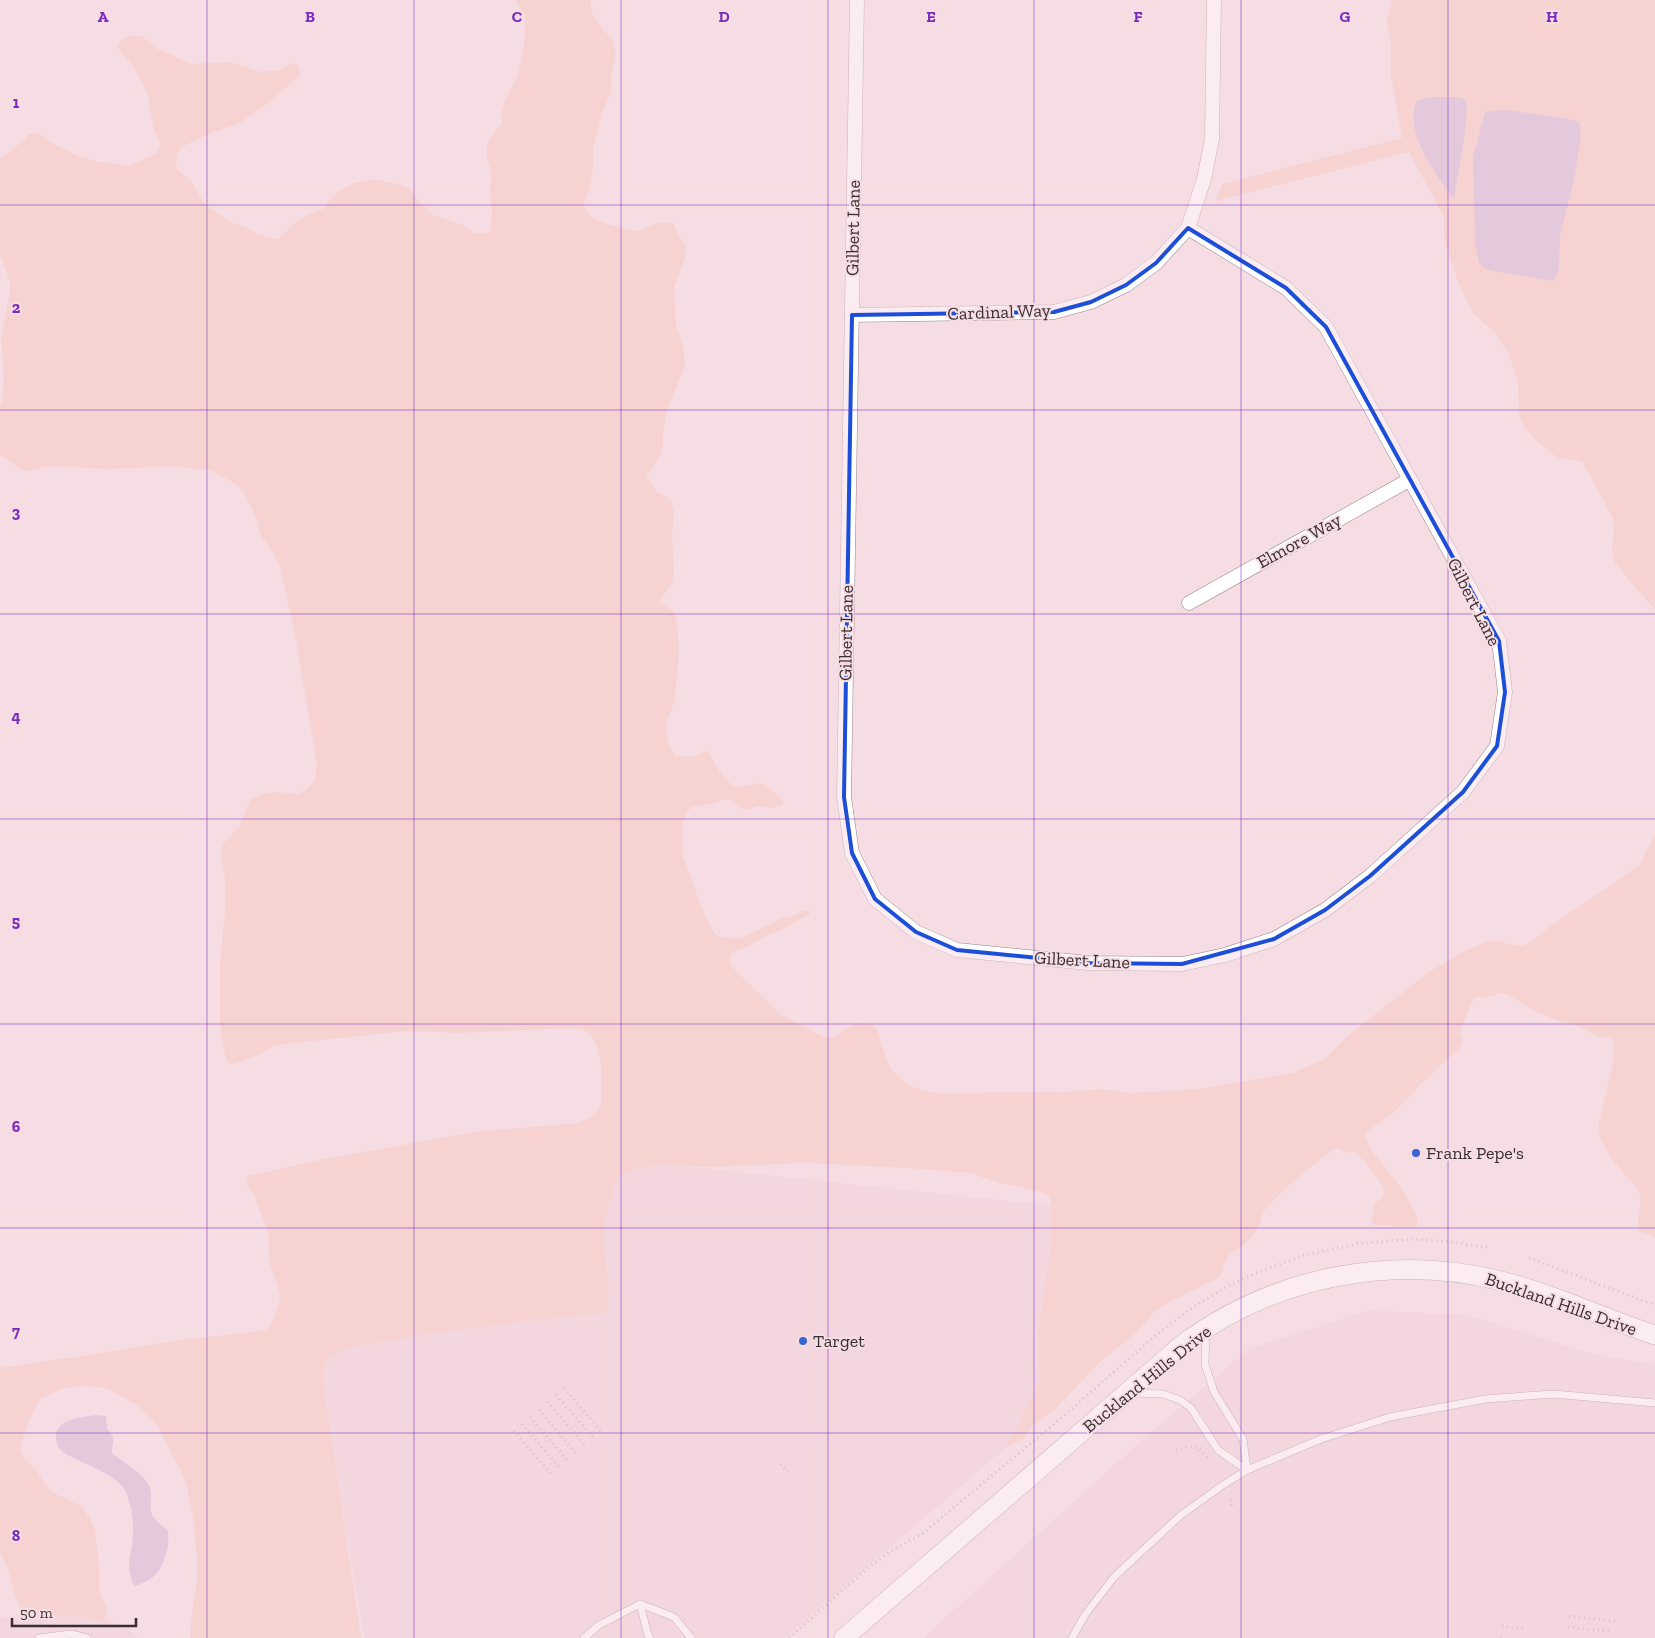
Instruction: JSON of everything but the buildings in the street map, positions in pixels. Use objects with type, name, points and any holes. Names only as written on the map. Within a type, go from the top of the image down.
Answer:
[{"type":"street","name":"Gilbert Lane","points":[[856,0],[844,797],[852,852],[875,899],[916,932],[957,950],[1088,964],[1182,964],[1225,956],[1274,939],[1325,910],[1370,876],[1463,792],[1497,746],[1505,692],[1499,641],[1326,327],[1286,288],[1188,228]]},
{"type":"street","name":"Cardinal Way","points":[[852,315],[1054,312],[1091,302],[1126,285],[1156,263],[1188,228],[1204,179],[1212,139],[1214,0]]},
{"type":"street","name":"Elmore Way","points":[[1189,603],[1409,480]]},
{"type":"street","name":"Buckland Hills Drive","points":[[844,1638],[1183,1344],[1206,1328],[1250,1304],[1276,1293],[1304,1283],[1352,1273],[1423,1269],[1467,1273],[1516,1285],[1655,1335]]},
{"type":"lane","points":[[1206,1328],[1205,1364],[1214,1392],[1243,1439],[1247,1470]]},
{"type":"lane","points":[[1127,1392],[1163,1394],[1180,1400],[1191,1408],[1218,1450],[1247,1470]]},
{"type":"lane","points":[[1072,1638],[1085,1615],[1114,1577],[1181,1515],[1247,1470],[1321,1440],[1368,1424],[1415,1412],[1485,1399],[1553,1394],[1655,1403]]},
{"type":"lane","points":[[640,1604],[650,1638]]},
{"type":"lane","points":[[584,1638],[599,1625],[640,1604],[674,1617],[691,1638]]},
{"type":"lane","points":[[39,1638],[71,1634],[87,1638]]},
{"type":"path","points":[[1529,1258],[1655,1305]]},
{"type":"path","points":[[564,1388],[601,1431]]},
{"type":"path","points":[[556,1395],[594,1438]]},
{"type":"path","points":[[547,1402],[585,1445]]},
{"type":"path","points":[[539,1410],[576,1452]]},
{"type":"path","points":[[530,1417],[567,1460]]},
{"type":"path","points":[[522,1424],[559,1467]]},
{"type":"path","points":[[514,1431],[550,1474]]},
{"type":"path","points":[[1176,1450],[1192,1446],[1198,1448],[1208,1459]]},
{"type":"path","points":[[781,1464],[788,1472]]},
{"type":"path","points":[[1231,1499],[1232,1506]]},
{"type":"path","points":[[1569,1616],[1615,1621]]},
{"type":"path","points":[[1502,1626],[1523,1629]]},
{"type":"path","points":[[1568,1627],[1613,1632]]},
{"type":"highlighted area","points":[[1188,228],[1286,288],[1326,327],[1499,641],[1505,692],[1497,746],[1463,792],[1370,876],[1325,910],[1274,939],[1182,964],[1088,963],[957,950],[916,932],[875,899],[852,853],[844,797],[852,315],[1054,312],[1091,302],[1126,285],[1156,263]]},
{"type":"shaded area","points":[[515,0],[590,0],[593,16],[612,38],[616,53],[611,76],[611,91],[603,111],[593,149],[590,188],[583,205],[586,211],[597,220],[635,231],[659,223],[673,223],[686,249],[674,288],[676,325],[683,346],[685,366],[666,412],[661,454],[646,477],[657,492],[671,501],[674,510],[672,537],[674,573],[672,584],[660,600],[661,603],[674,612],[679,643],[675,692],[666,727],[667,734],[670,747],[676,756],[692,757],[707,751],[725,779],[730,783],[741,787],[764,784],[784,801],[782,805],[771,808],[759,806],[745,810],[738,807],[732,801],[725,799],[711,804],[692,807],[682,823],[683,856],[709,924],[715,934],[721,937],[739,939],[783,918],[803,911],[809,911],[810,914],[732,953],[729,958],[732,967],[781,1015],[824,1037],[835,1037],[848,1027],[859,1023],[873,1025],[877,1030],[890,1068],[909,1086],[933,1093],[1062,1092],[1102,1089],[1128,1093],[1200,1089],[1292,1073],[1325,1059],[1350,1034],[1429,972],[1457,955],[1489,940],[1522,946],[1529,943],[1552,925],[1639,866],[1655,834],[1655,1237],[1639,1231],[1638,1221],[1641,1202],[1639,1192],[1609,1154],[1599,1134],[1598,1127],[1613,1064],[1614,1042],[1610,1038],[1596,1036],[1580,1027],[1555,1020],[1533,1010],[1505,993],[1476,997],[1460,1032],[1463,1041],[1459,1049],[1392,1114],[1364,1135],[1370,1148],[1402,1189],[1417,1216],[1418,1225],[1398,1228],[1391,1225],[1373,1223],[1371,1220],[1374,1210],[1373,1205],[1383,1197],[1384,1188],[1366,1163],[1355,1152],[1347,1153],[1336,1148],[1334,1149],[1273,1201],[1264,1212],[1254,1234],[1244,1245],[1228,1256],[1219,1277],[1167,1303],[1154,1312],[1136,1333],[1100,1362],[1054,1410],[1031,1427],[1024,1438],[1009,1446],[1008,1442],[1015,1433],[1021,1421],[1022,1412],[1033,1397],[1039,1381],[1038,1332],[1052,1238],[1051,1201],[1047,1194],[999,1183],[970,1173],[908,1168],[806,1163],[710,1167],[661,1164],[632,1170],[619,1177],[615,1182],[605,1220],[604,1244],[609,1292],[607,1309],[603,1313],[418,1335],[340,1350],[325,1364],[323,1374],[325,1395],[361,1638],[190,1638],[197,1579],[197,1561],[194,1523],[183,1475],[156,1424],[135,1404],[106,1388],[86,1386],[64,1388],[40,1399],[28,1423],[20,1447],[23,1456],[37,1471],[45,1484],[54,1493],[81,1506],[89,1517],[95,1531],[99,1567],[99,1591],[107,1609],[105,1618],[97,1621],[74,1615],[36,1617],[29,1615],[20,1607],[0,1552],[0,1368],[174,1341],[266,1330],[273,1320],[281,1296],[269,1261],[269,1236],[254,1194],[248,1187],[246,1181],[248,1176],[319,1160],[474,1132],[577,1123],[594,1115],[599,1109],[601,1100],[601,1069],[595,1042],[583,1030],[573,1028],[459,1033],[406,1031],[275,1045],[257,1056],[234,1064],[226,1061],[220,1025],[220,961],[225,914],[225,879],[222,847],[240,825],[250,800],[272,792],[297,794],[306,790],[315,781],[317,765],[295,634],[280,568],[274,554],[261,536],[256,518],[244,493],[234,483],[212,471],[176,466],[107,469],[50,466],[26,471],[0,455],[0,406],[4,380],[1,337],[10,292],[10,282],[0,255],[0,159],[28,135],[34,133],[40,134],[50,142],[78,156],[100,162],[129,166],[155,154],[159,149],[160,143],[153,127],[148,95],[133,66],[117,47],[120,41],[133,35],[143,37],[157,49],[190,64],[231,62],[261,72],[281,70],[291,63],[297,64],[300,69],[300,75],[270,102],[238,124],[208,134],[182,147],[177,155],[176,164],[178,170],[191,181],[204,203],[230,222],[275,239],[299,220],[323,209],[340,190],[355,183],[373,179],[409,188],[421,204],[433,215],[465,226],[475,234],[485,233],[491,231],[492,211],[490,189],[492,176],[487,157],[487,147],[490,138],[502,123],[502,110],[518,75],[525,37],[525,15]]},
{"type":"shaded area","points":[[1392,0],[1655,0],[1655,609],[1615,563],[1612,551],[1614,530],[1612,516],[1582,461],[1559,458],[1538,442],[1524,427],[1519,413],[1518,383],[1508,352],[1496,334],[1472,312],[1457,279],[1446,245],[1444,217],[1409,152],[1216,201],[1222,184],[1402,138],[1391,76],[1391,41],[1387,21]]},
{"type":"shaded area","points":[[1429,97],[1460,97],[1466,100],[1467,104],[1465,133],[1454,199],[1432,168],[1416,134],[1414,111],[1417,101]]},
{"type":"shaded area","points":[[1506,110],[1569,119],[1578,122],[1580,125],[1581,137],[1574,180],[1560,236],[1559,268],[1553,281],[1494,271],[1486,269],[1479,263],[1475,244],[1473,157],[1485,113],[1487,111]]},
{"type":"shaded area","points":[[607,1158],[1055,1206],[1075,1388],[785,1638],[365,1638],[313,1349]]},
{"type":"shaded area","points":[[1369,1310],[1469,1315],[1588,1353],[1655,1365],[1655,1638],[923,1638],[1151,1432],[1249,1349]]},
{"type":"shaded area","points":[[97,1415],[106,1416],[107,1428],[113,1438],[112,1453],[145,1479],[151,1491],[152,1514],[168,1532],[167,1550],[157,1573],[145,1582],[135,1586],[129,1570],[133,1535],[129,1501],[125,1490],[118,1482],[105,1473],[71,1457],[58,1446],[56,1436],[61,1425],[79,1418]]},
{"type":"shaded area","points":[[73,1606],[130,1629],[137,1638],[0,1638],[0,1618]]},
{"type":"place","name":"Frank Pepe's","points":[[1416,1153]]},
{"type":"place","name":"Target","points":[[803,1341]]}]
